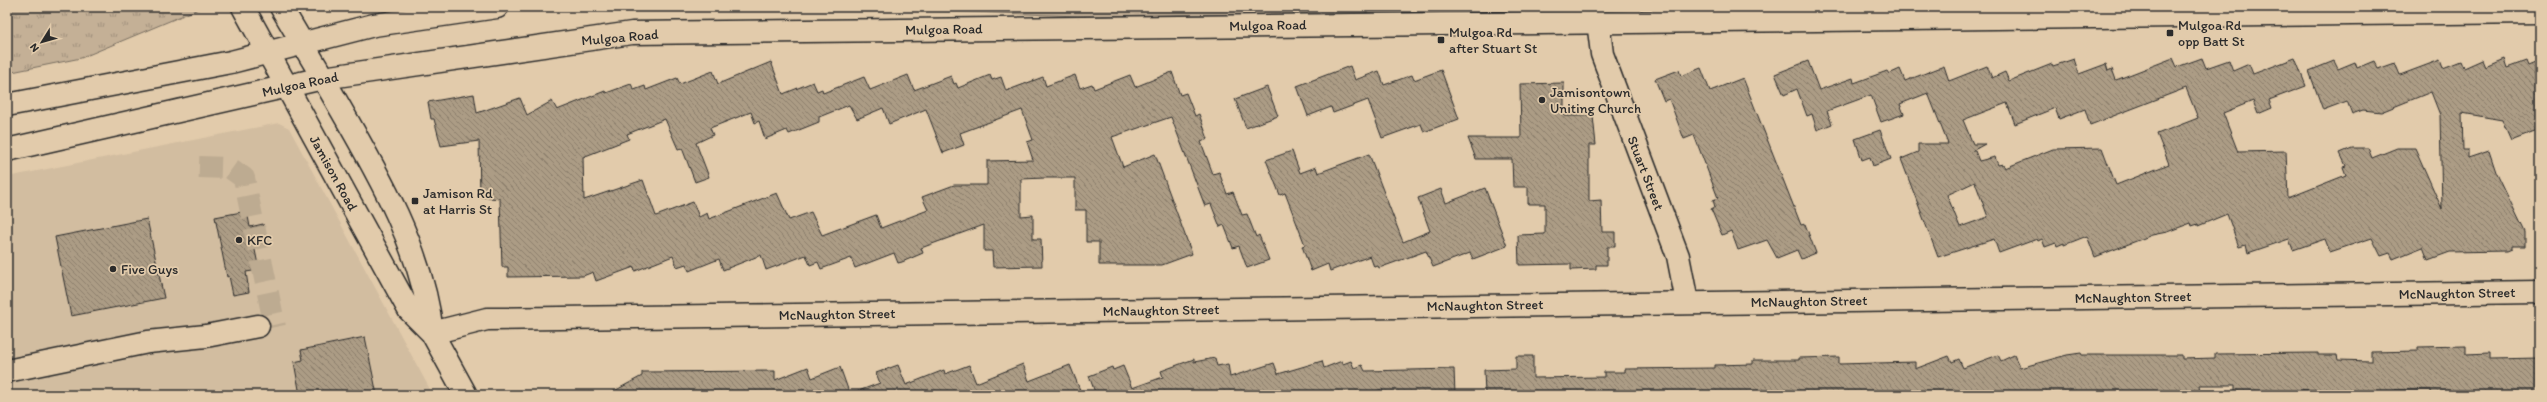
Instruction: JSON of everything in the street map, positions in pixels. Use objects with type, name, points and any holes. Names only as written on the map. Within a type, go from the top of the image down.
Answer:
[{"type":"main road","name":"Jamison Road","points":[[243,7],[409,310],[432,333],[466,395]]},
{"type":"main road","name":"Jamison Road","points":[[281,7],[374,169],[401,225],[429,304],[432,333]]},
{"type":"main road","points":[[7,105],[231,62],[267,51],[374,26],[497,7]]},
{"type":"main road","points":[[1922,7],[1960,20]]},
{"type":"main road","name":"Mulgoa Road","points":[[7,150],[323,78],[632,33],[1598,21],[1960,20],[2460,10],[2540,12]]},
{"type":"main road","name":"Stuart Street","points":[[1598,21],[1602,54],[1678,256],[1686,302]]},
{"type":"main road","name":"McNaughton Street","points":[[432,333],[487,319],[1686,302],[2540,292]]},
{"type":"main road","points":[[7,372],[148,342],[206,336],[258,326]]},
{"type":"shaded area","points":[[279,123],[289,128],[433,395],[7,395],[7,177]]},
{"type":"green space","points":[[7,7],[203,7],[81,58],[7,73]]},
{"type":"green space","points":[[909,7],[1410,7],[1411,13],[1079,16],[917,10]]},
{"type":"building","points":[[2173,58],[2177,67],[2202,58],[2206,68],[2229,60],[2233,71],[2249,64],[2253,74],[2295,58],[2306,86],[2269,100],[2272,108],[2258,114],[2253,101],[2223,113],[2238,152],[2286,151],[2288,198],[2346,175],[2343,167],[2346,166],[2340,153],[2352,148],[2368,148],[2372,158],[2397,148],[2415,148],[2442,209],[2440,115],[2431,92],[2381,112],[2363,110],[2352,114],[2347,101],[2323,110],[2309,71],[2334,61],[2338,69],[2355,62],[2357,68],[2374,61],[2378,69],[2395,63],[2400,75],[2440,60],[2443,68],[2461,61],[2464,68],[2482,60],[2485,67],[2504,59],[2507,68],[2526,61],[2528,66],[2540,61],[2540,129],[2511,140],[2502,120],[2462,113],[2463,150],[2468,150],[2468,158],[2489,151],[2496,172],[2525,232],[2525,246],[2512,246],[2512,249],[2507,251],[2450,252],[2428,260],[2423,247],[2393,259],[2390,253],[2381,256],[2372,238],[2330,252],[2325,239],[2293,250],[2289,239],[2248,253],[2246,245],[2239,247],[2227,214],[2198,226],[2198,224],[2192,226],[2191,223],[2167,232],[2152,235],[2095,257],[2087,236],[2064,245],[2064,243],[2057,246],[2056,243],[2045,247],[2042,239],[2038,241],[2037,239],[1999,253],[1994,239],[1938,257],[1901,159],[1918,152],[1918,144],[1948,144],[1928,93],[1900,104],[1904,114],[1881,122],[1871,95],[1827,111],[1832,124],[1817,130],[1812,114],[1807,116],[1797,89],[1784,95],[1775,74],[1808,61],[1819,90],[1853,78],[1854,83],[1887,71],[1889,74],[1900,69],[1905,81],[1944,66],[1949,81],[1987,66],[1992,78],[2005,72],[2009,81],[2052,64],[2053,66],[2074,59],[2079,74],[2106,64],[2108,71],[2112,69],[2116,80]],"holes":[[[2186,88],[2198,118],[2157,134],[2169,164],[2116,185],[2102,148],[2053,149],[2005,168],[2003,164],[1998,165],[1995,157],[1979,161],[1975,151],[1972,151],[1985,144],[1973,144],[1963,120],[2007,103],[2015,124],[2055,108],[2059,119],[2085,109],[2090,125]],[[1975,182],[1988,217],[1960,227],[1947,195]]]},
{"type":"building","points":[[771,62],[783,94],[813,82],[817,91],[822,89],[823,93],[864,77],[870,90],[908,75],[914,90],[951,76],[954,84],[956,83],[958,88],[990,75],[992,80],[1001,77],[1006,91],[1043,77],[1046,86],[1075,75],[1080,88],[1092,84],[1094,89],[1130,75],[1135,87],[1172,72],[1180,95],[1186,93],[1195,116],[1199,114],[1208,139],[1201,142],[1213,174],[1219,172],[1227,194],[1233,192],[1242,215],[1247,214],[1256,237],[1259,235],[1269,260],[1247,268],[1239,246],[1233,248],[1224,225],[1220,227],[1211,204],[1205,206],[1171,117],[1112,137],[1123,167],[1155,154],[1192,254],[1162,265],[1099,265],[1099,242],[1086,242],[1086,210],[1075,210],[1075,178],[1045,178],[1021,179],[1021,216],[1033,215],[1033,239],[1041,239],[1042,266],[993,267],[992,251],[984,251],[984,225],[921,248],[923,253],[902,262],[898,263],[894,253],[855,268],[851,258],[821,269],[818,262],[810,265],[806,255],[766,270],[761,255],[723,270],[719,259],[689,271],[686,264],[677,267],[673,256],[635,271],[634,267],[596,281],[593,272],[583,276],[508,277],[508,267],[502,267],[500,199],[480,197],[479,141],[441,146],[434,119],[431,119],[428,102],[474,94],[477,113],[520,98],[527,115],[552,101],[557,110],[605,91],[606,93],[631,84],[634,90],[645,86],[646,90],[677,78],[680,84],[713,71],[718,84]],"holes":[[[849,105],[857,119],[883,108],[889,124],[926,109],[943,153],[964,145],[960,133],[1022,110],[1033,140],[1027,142],[1033,160],[987,161],[987,185],[954,185],[922,197],[928,210],[881,228],[876,215],[822,235],[811,212],[789,220],[777,193],[709,219],[707,213],[699,217],[693,202],[656,216],[643,180],[584,200],[583,157],[629,139],[627,134],[665,119],[678,149],[682,148],[695,182],[709,177],[696,143],[713,135],[710,128],[751,112],[755,123],[759,121],[765,139],[787,130],[789,134],[819,122],[819,117]]]},
{"type":"building","points":[[1350,66],[1355,80],[1379,71],[1384,85],[1412,75],[1414,80],[1441,70],[1459,119],[1424,132],[1421,124],[1382,138],[1368,100],[1333,113],[1331,107],[1308,116],[1297,86]]},
{"type":"building","points":[[1701,68],[1710,91],[1743,78],[1801,225],[1805,224],[1816,253],[1801,259],[1797,250],[1777,258],[1767,240],[1738,250],[1731,231],[1722,235],[1711,209],[1715,207],[1713,200],[1718,198],[1694,135],[1684,139],[1669,99],[1664,101],[1655,79],[1679,70],[1681,76]]},
{"type":"building","points":[[1564,83],[1564,116],[1593,116],[1596,145],[1589,145],[1589,201],[1601,200],[1602,232],[1615,232],[1615,247],[1607,247],[1607,265],[1596,265],[1596,269],[1571,270],[1571,264],[1519,265],[1518,235],[1545,234],[1545,204],[1528,204],[1528,187],[1513,187],[1512,159],[1476,159],[1468,138],[1521,138],[1520,84]]},
{"type":"building","points":[[1267,87],[1278,116],[1246,128],[1235,99]]},
{"type":"building","points":[[1880,130],[1891,159],[1873,166],[1870,157],[1862,160],[1855,139]]},
{"type":"building","points":[[1292,151],[1300,173],[1316,167],[1318,173],[1369,154],[1403,242],[1430,231],[1418,198],[1441,189],[1446,203],[1485,188],[1507,246],[1473,259],[1470,253],[1433,267],[1426,251],[1379,268],[1378,266],[1374,267],[1370,256],[1330,271],[1328,264],[1311,271],[1302,246],[1305,245],[1285,193],[1280,195],[1266,160]]},
{"type":"building","points":[[247,211],[250,227],[263,224],[267,242],[254,245],[259,270],[246,272],[249,292],[233,295],[229,276],[227,277],[215,217]]},
{"type":"building","points":[[147,219],[164,298],[71,316],[55,237]]},
{"type":"building","points":[[365,337],[377,395],[300,395],[294,362],[303,360],[301,350]]},
{"type":"building","points":[[2466,346],[2466,354],[2490,353],[2490,359],[2540,358],[2540,395],[2431,395],[2431,390],[2395,390],[2395,395],[2339,395],[2339,390],[2302,390],[2302,395],[2263,395],[2263,392],[2235,392],[2235,385],[2199,385],[2200,395],[2146,395],[2146,393],[2078,395],[1485,395],[1484,370],[1516,369],[1516,356],[1533,356],[1533,378],[1604,377],[1604,372],[1625,372],[1625,369],[1715,368],[1715,365],[1753,364],[1753,360],[1799,360],[1799,358],[1839,357],[1839,364],[1915,362],[1915,369],[1949,356],[1952,362],[1959,359],[1963,368],[1998,355],[2001,361],[2014,355],[2020,368],[2067,355],[2081,353],[2082,355],[2182,355],[2182,359],[2215,358],[2215,354],[2318,353],[2318,355],[2337,355],[2338,360],[2371,361],[2371,352],[2418,351],[2418,347]]},
{"type":"building","points":[[1215,358],[1217,366],[1228,364],[1230,377],[1274,363],[1278,374],[1322,361],[1324,368],[1342,361],[1343,364],[1351,361],[1354,368],[1362,365],[1365,371],[1454,369],[1455,395],[1383,395],[1382,389],[1366,395],[1096,395],[1089,376],[1112,367],[1113,370],[1123,366],[1132,388],[1163,377],[1161,371],[1194,359],[1194,362]]},
{"type":"building","points":[[1023,364],[1029,381],[1070,365],[1082,395],[853,393],[880,383],[876,373],[898,365],[906,385],[944,370],[945,374],[969,365],[976,383]]},
{"type":"building","points":[[808,367],[812,378],[840,367],[850,395],[607,395],[642,376],[642,372],[775,371],[775,380]]},
{"type":"tunnel","points":[[199,167],[230,168],[244,178],[275,327]]},
{"type":"place","name":"Mulgoa Rd opp Batt St","points":[[2170,33]]},
{"type":"place","name":"Mulgoa Rd after Stuart St","points":[[1441,40]]},
{"type":"place","name":"Jamisontown Uniting Church","points":[[1542,100]]},
{"type":"place","name":"Jamison Rd at Harris St","points":[[415,201]]},
{"type":"place","name":"KFC","points":[[239,240]]},
{"type":"place","name":"Five Guys","points":[[113,269]]}]
